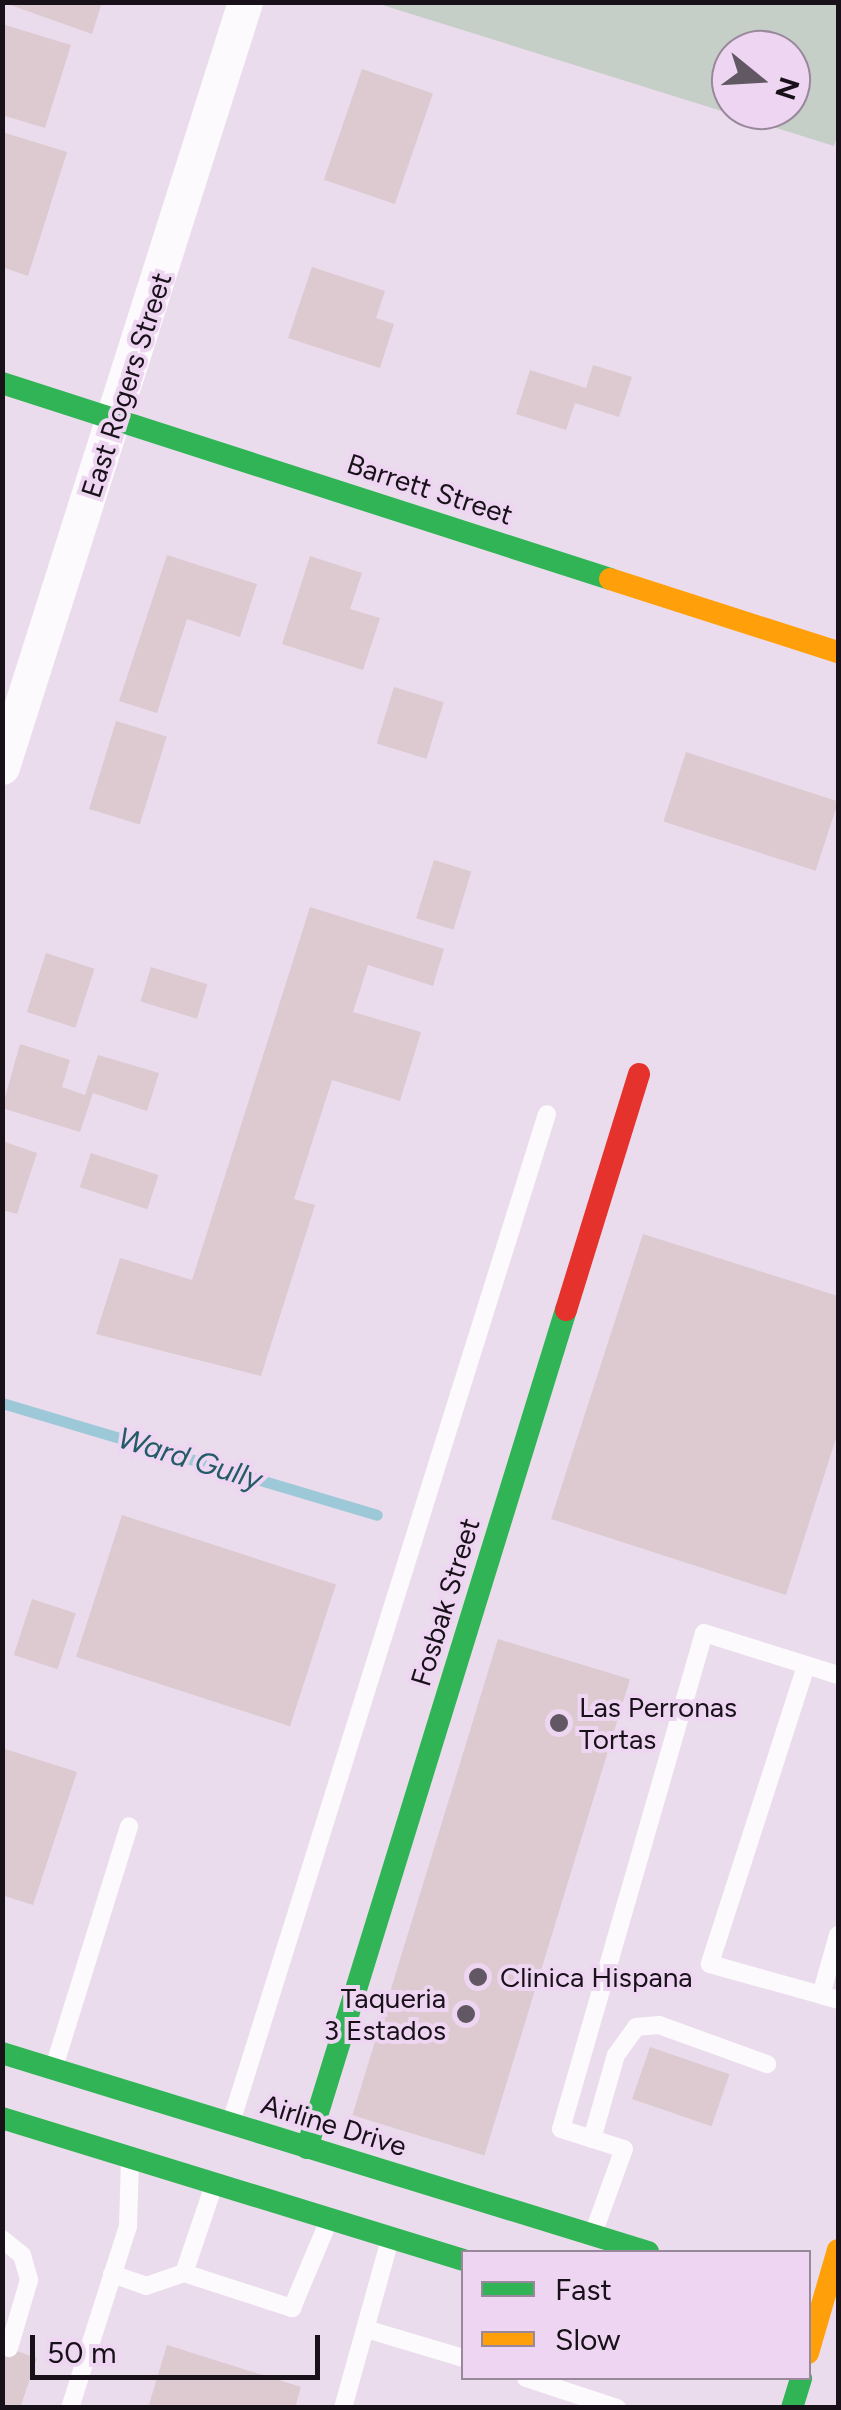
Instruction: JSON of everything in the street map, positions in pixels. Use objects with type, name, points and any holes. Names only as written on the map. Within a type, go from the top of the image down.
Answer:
[{"type":"street","name":"East Rogers Street","points":[[2,767],[245,2]]},
{"type":"street","name":"Barrett Street","points":[[2,382],[838,652]]},
{"type":"street","name":"Fosbak Street","points":[[307,2148],[639,1074]]},
{"type":"street","name":"Airline Drive","points":[[2,2053],[641,2250]]},
{"type":"street","points":[[2,2118],[461,2259]]},
{"type":"street","points":[[214,2185],[230,2124]]},
{"type":"street","points":[[811,2360],[838,2250]]},
{"type":"street","points":[[792,2408],[804,2380]]},
{"type":"lane","points":[[230,2124],[547,1114]]},
{"type":"lane","points":[[592,2235],[624,2150],[561,2129],[704,1632],[838,1676]]},
{"type":"lane","points":[[806,1666],[710,1964],[830,1998],[838,1935]]},
{"type":"lane","points":[[53,2069],[129,1826]]},
{"type":"lane","points":[[592,2139],[616,2055],[636,2027],[659,2025],[767,2064]]},
{"type":"lane","points":[[70,2408],[128,2226],[130,2158]]},
{"type":"lane","points":[[184,2273],[214,2185]]},
{"type":"lane","points":[[112,2274],[146,2286],[184,2273],[292,2308],[329,2220]]},
{"type":"lane","points":[[2,2238],[22,2255],[28,2280],[8,2348]]},
{"type":"lane","points":[[342,2408],[391,2238]]},
{"type":"lane","points":[[366,2329],[461,2357]]},
{"type":"lane","points":[[542,2380],[588,2386],[617,2408]]},
{"type":"shaded area","points":[[376,3],[838,3],[838,133],[834,146],[783,130],[811,130],[811,30],[711,30],[711,108]]},
{"type":"building","points":[[2,2],[102,2],[92,34]]},
{"type":"building","points":[[2,24],[71,45],[45,128],[2,115]]},
{"type":"building","points":[[362,69],[433,93],[395,204],[324,180]]},
{"type":"building","points":[[2,132],[67,152],[28,276],[2,267]]},
{"type":"building","points":[[312,267],[385,291],[376,318],[394,324],[380,368],[288,338]]},
{"type":"building","points":[[593,365],[632,377],[619,417],[575,403],[566,430],[516,414],[530,370],[586,388]]},
{"type":"building","points":[[167,555],[257,584],[240,637],[187,619],[157,713],[119,701]]},
{"type":"building","points":[[310,556],[362,573],[350,609],[380,618],[363,670],[282,644]]},
{"type":"building","points":[[394,687],[444,702],[426,759],[377,743]]},
{"type":"building","points":[[116,721],[167,736],[140,824],[89,809]]},
{"type":"building","points":[[686,752],[838,801],[816,871],[663,821]]},
{"type":"building","points":[[434,860],[471,871],[453,930],[416,918]]},
{"type":"building","points":[[310,907],[444,949],[433,986],[368,965],[353,1012],[421,1032],[400,1101],[332,1080],[294,1199],[315,1205],[261,1376],[96,1334],[120,1258],[192,1280]]},
{"type":"building","points":[[46,953],[95,969],[75,1028],[27,1012]]},
{"type":"building","points":[[151,967],[207,984],[197,1019],[140,1001]]},
{"type":"building","points":[[20,1044],[70,1060],[62,1087],[85,1095],[98,1055],[159,1073],[147,1111],[93,1093],[80,1132],[2,1108]]},
{"type":"building","points":[[2,1141],[37,1153],[17,1214],[2,1210]]},
{"type":"building","points":[[91,1153],[159,1175],[147,1209],[80,1187]]},
{"type":"building","points":[[643,1234],[838,1296],[838,1432],[786,1595],[551,1519]]},
{"type":"building","points":[[122,1515],[336,1585],[290,1726],[76,1657]]},
{"type":"building","points":[[32,1599],[76,1613],[58,1669],[14,1655]]},
{"type":"building","points":[[498,1639],[630,1679],[484,2156],[352,2115]]},
{"type":"building","points":[[2,1748],[77,1772],[33,1905],[2,1895]]},
{"type":"building","points":[[650,2047],[729,2074],[712,2126],[632,2099]]},
{"type":"building","points":[[167,2345],[301,2387],[295,2408],[148,2408]]},
{"type":"building","points":[[2,2346],[37,2358],[20,2408],[2,2408]]},
{"type":"waterway","name":"Ward Gully","points":[[2,1403],[377,1515]]},
{"type":"traffic: fast","points":[[2,383],[610,579]]},
{"type":"traffic: fast","points":[[307,2148],[566,1310]]},
{"type":"traffic: fast","points":[[2,2053],[642,2250]]},
{"type":"traffic: fast","points":[[2,2118],[461,2259]]},
{"type":"traffic: fast","points":[[792,2408],[800,2380]]},
{"type":"traffic: slow","points":[[610,579],[838,652]]},
{"type":"traffic: slow","points":[[811,2343],[838,2250]]},
{"type":"traffic: jam","points":[[566,1310],[639,1074]]},
{"type":"place","name":"Las Perronas Tortas","points":[[559,1723]]},
{"type":"place","name":"Clinica Hispana","points":[[478,1977]]},
{"type":"place","name":"Taqueria 3 Estados","points":[[466,2014]]}]
